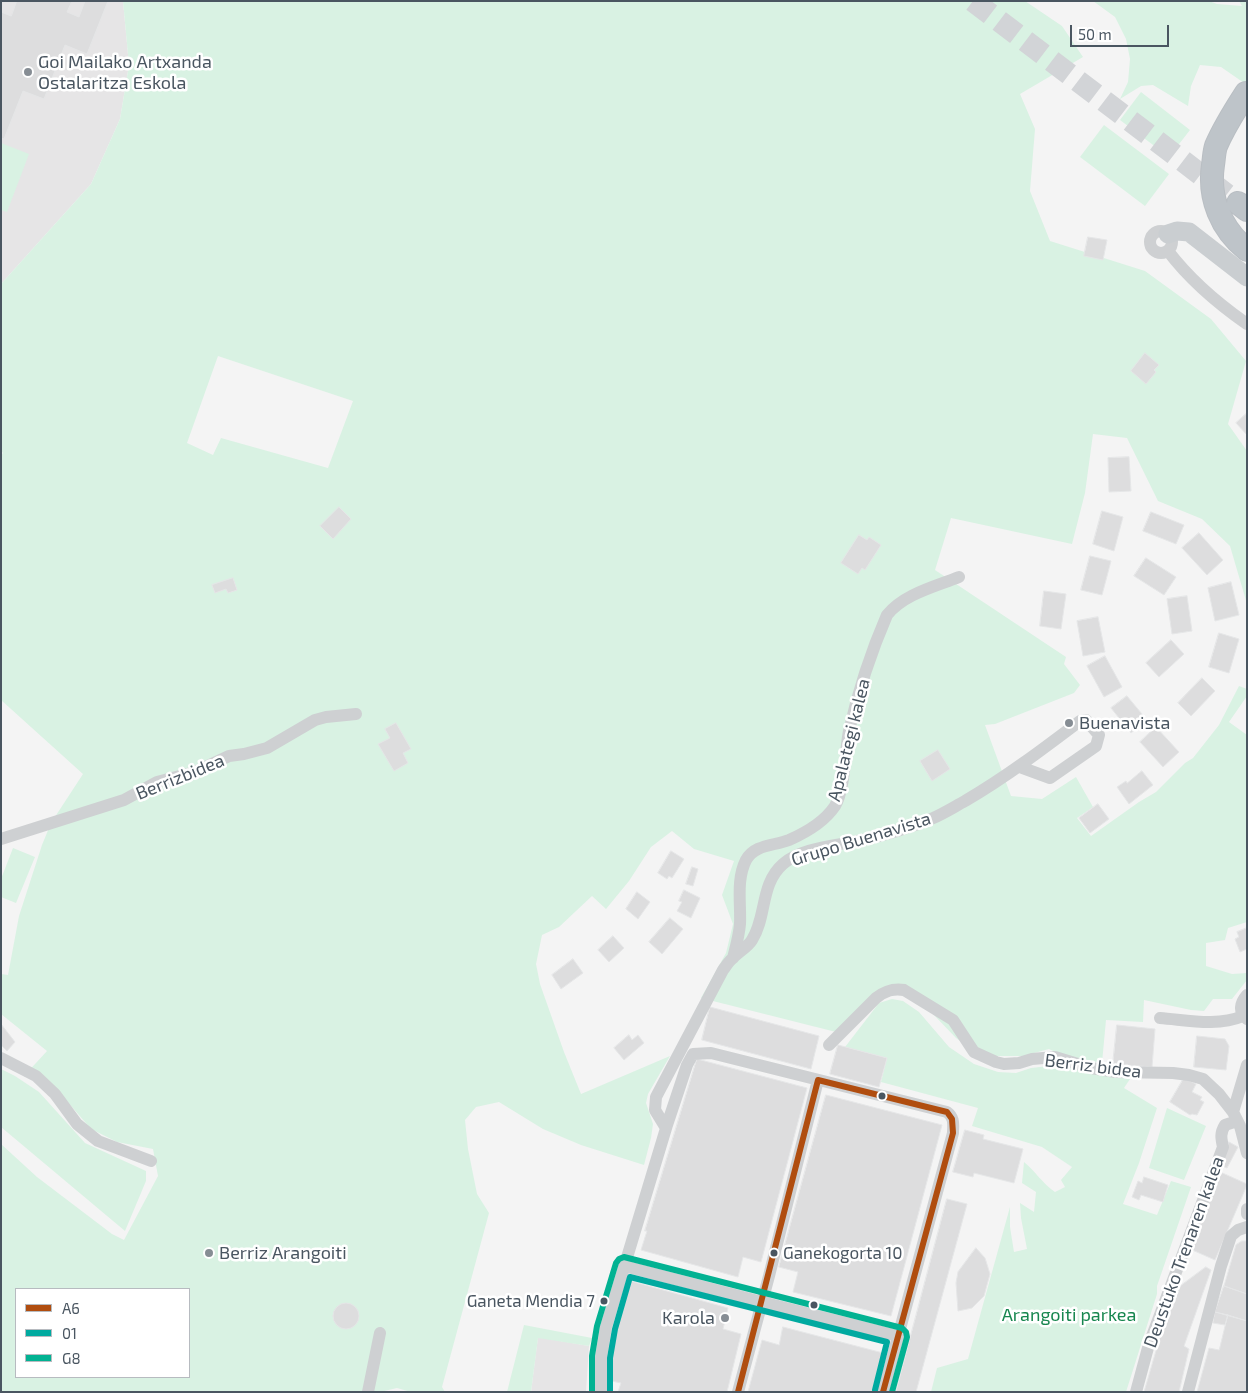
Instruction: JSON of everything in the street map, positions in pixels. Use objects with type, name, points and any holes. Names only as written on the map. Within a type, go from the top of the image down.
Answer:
[{"type":"highway","points":[[1246,92],[1215,148],[1211,176],[1213,197],[1222,223],[1237,242],[1247,250]]},
{"type":"main road","points":[[1168,242],[1177,231],[1189,232],[1247,277]]},
{"type":"street","points":[[1168,242],[1191,279],[1247,324]]},
{"type":"street","name":"Apalategi kalea","points":[[733,958],[739,938],[740,888],[746,860],[754,850],[788,840],[813,827],[835,806],[856,701],[887,615],[894,606],[911,596],[959,577]]},
{"type":"street","name":"Berrizbidea","points":[[1,840],[124,800],[156,782],[195,772],[229,756],[267,748],[314,720],[356,714]]},
{"type":"street","name":"Grupo Buenavista","points":[[666,1128],[655,1110],[656,1097],[723,970],[752,940],[758,927],[769,883],[774,872],[785,862],[798,855],[821,848],[862,840],[933,818],[1020,767],[1080,721],[1086,720],[1099,735],[1096,746],[1050,778],[1020,767]]},
{"type":"street","name":"Berriz bidea","points":[[829,1045],[876,998],[882,993],[896,988],[904,990],[953,1020],[974,1052],[982,1057],[1004,1064],[1055,1057],[1091,1068],[1116,1072],[1189,1075],[1203,1079],[1219,1094],[1235,1116]]},
{"type":"street","points":[[1160,1018],[1215,1022],[1245,1018],[1240,1009],[1241,1001],[1247,995]]},
{"type":"street","points":[[601,1392],[601,1356],[606,1327],[666,1128],[687,1065],[693,1054],[711,1053],[947,1112],[951,1116],[954,1122],[953,1133],[883,1392]]},
{"type":"street","points":[[1,1058],[42,1081],[87,1134],[98,1141],[151,1161]]},
{"type":"street","points":[[1247,1065],[1235,1116],[1247,1153]]},
{"type":"street","points":[[738,1392],[818,1080]]},
{"type":"street","name":"Deustuko Trenaren kalea","points":[[1136,1392],[1149,1344],[1223,1147],[1220,1136],[1222,1130],[1235,1116]]},
{"type":"street","points":[[1247,1209],[1247,1214]]},
{"type":"street","points":[[1188,1392],[1221,1266],[1231,1236],[1238,1230],[1247,1227]]},
{"type":"street","points":[[624,1266],[898,1336]]},
{"type":"street","points":[[368,1392],[380,1333]]},
{"type":"shaded area","points":[[1,1],[123,1],[129,65],[120,119],[91,184],[1,284]]},
{"type":"shaded area","points":[[538,1337],[589,1346],[586,1392],[531,1392]]},
{"type":"green space","points":[[123,1],[1025,1],[1062,26],[1083,57],[1020,94],[1035,129],[1030,191],[1050,241],[1145,271],[1211,319],[1246,361],[1228,424],[1247,451],[1247,604],[1230,546],[1202,519],[1158,501],[1127,438],[1093,434],[1085,493],[1072,544],[951,518],[935,570],[1066,657],[1064,664],[1080,685],[1074,693],[995,724],[985,725],[1011,796],[1042,799],[1076,777],[1093,807],[1077,818],[1091,836],[1156,792],[1185,763],[1193,758],[1219,725],[1239,686],[1247,689],[1247,696],[1229,722],[1247,735],[1247,922],[1228,928],[1225,940],[1206,943],[1206,966],[1232,974],[1247,973],[1247,980],[1232,999],[1213,999],[1204,1011],[1144,1000],[1143,1022],[1106,1020],[1102,1063],[1061,1055],[1049,1049],[1023,1056],[994,1056],[971,1048],[956,1038],[909,989],[895,984],[836,1032],[701,998],[726,953],[733,924],[722,895],[734,861],[694,849],[672,831],[651,847],[629,881],[606,909],[592,896],[559,927],[542,935],[536,964],[540,984],[581,1094],[670,1056],[648,1094],[646,1103],[653,1124],[644,1165],[581,1145],[543,1129],[499,1102],[476,1107],[465,1120],[468,1149],[477,1194],[489,1213],[442,1387],[445,1392],[411,1392],[397,1388],[380,1392],[1,1392],[1,1144],[37,1177],[112,1234],[124,1240],[158,1176],[153,1149],[117,1142],[91,1129],[53,1085],[24,1076],[47,1051],[1,1014],[1,974],[8,975],[19,916],[42,845],[51,823],[83,774],[1,700],[1,455],[3,453],[1,451],[1,284],[91,184],[120,119],[129,65]],"holes":[[[218,356],[353,401],[328,468],[221,438],[213,455],[187,443]]]},
{"type":"green space","points":[[1093,1],[1209,1],[1217,4],[1242,6],[1239,1],[1247,1],[1247,85],[1221,67],[1200,65],[1191,86],[1188,106],[1153,85],[1141,86],[1120,99],[1128,82],[1130,59],[1126,39],[1115,17]]},
{"type":"green space","points":[[1141,92],[1190,130],[1169,157],[1120,120]]},
{"type":"green space","points":[[1104,125],[1169,174],[1145,206],[1080,157]]},
{"type":"green space","points":[[1,143],[29,154],[7,212],[1,210]]},
{"type":"green space","points":[[13,848],[35,857],[16,903],[1,897],[1,879]]},
{"type":"green space","name":"Arangoiti parkea","points":[[892,999],[903,1001],[919,1012],[949,1047],[974,1064],[998,1072],[1016,1073],[1031,1068],[1049,1066],[1068,1067],[1130,1079],[1124,1088],[1157,1108],[1123,1204],[1157,1215],[1171,1181],[1191,1187],[1157,1286],[1157,1294],[1126,1392],[931,1392],[937,1368],[968,1359],[1010,1207],[1010,1227],[1014,1252],[1027,1249],[1020,1203],[1034,1212],[1036,1192],[1022,1183],[1024,1162],[1055,1192],[1065,1187],[1061,1180],[1072,1167],[1042,1147],[972,1126],[978,1108],[881,1082],[887,1058],[845,1047],[879,1003]]},
{"type":"green space","points":[[1,1069],[39,1092],[85,1143],[146,1171],[146,1181],[125,1231],[1,1127]]},
{"type":"green space","points":[[1167,1108],[1206,1126],[1184,1180],[1149,1168]]},
{"type":"green space","points":[[524,1325],[592,1338],[589,1346],[538,1338],[531,1392],[507,1392]]},
{"type":"building","name":"Goi Mailako Artxanda Ostalaritza Eskola","points":[[17,1],[72,1],[67,12],[79,17],[85,1],[108,1],[87,54],[65,45],[44,99],[23,91],[4,139],[1,138],[1,12],[11,16]]},
{"type":"building","points":[[1088,237],[1107,240],[1103,260],[1084,256]]},
{"type":"building","points":[[1145,353],[1159,365],[1146,384],[1131,371]]},
{"type":"building","points":[[1247,413],[1247,435],[1236,423]]},
{"type":"building","points":[[1129,457],[1131,491],[1109,492],[1108,458]]},
{"type":"building","points":[[339,507],[351,519],[333,539],[320,526]]},
{"type":"building","points":[[1102,511],[1123,517],[1114,551],[1093,544]]},
{"type":"building","points":[[1151,512],[1184,525],[1176,544],[1143,531]]},
{"type":"building","points":[[1199,533],[1223,560],[1207,575],[1182,548]]},
{"type":"building","points":[[859,535],[867,540],[869,537],[881,545],[865,570],[862,568],[858,574],[841,563]]},
{"type":"building","points":[[1090,556],[1111,561],[1102,595],[1081,590]]},
{"type":"building","points":[[1146,558],[1176,577],[1164,595],[1134,576]]},
{"type":"building","points":[[233,578],[237,590],[228,593],[226,589],[215,593],[212,585]]},
{"type":"building","points":[[1231,582],[1239,615],[1215,621],[1208,588]]},
{"type":"building","points":[[1044,591],[1066,594],[1061,629],[1040,626]]},
{"type":"building","points":[[1187,596],[1192,631],[1172,634],[1167,599]]},
{"type":"building","points":[[1098,617],[1105,652],[1083,656],[1077,621]]},
{"type":"building","points":[[1219,633],[1239,639],[1229,673],[1209,667]]},
{"type":"building","points":[[1171,640],[1184,654],[1159,677],[1146,663]]},
{"type":"building","points":[[1105,656],[1122,687],[1104,697],[1087,666]]},
{"type":"building","points":[[1202,678],[1215,691],[1191,716],[1178,703]]},
{"type":"building","points":[[1127,696],[1147,720],[1131,733],[1111,708]]},
{"type":"building","points":[[396,723],[411,749],[403,753],[408,763],[394,771],[378,744],[390,738],[385,729]]},
{"type":"building","points":[[1156,727],[1179,752],[1163,767],[1140,742]]},
{"type":"building","points":[[938,750],[950,769],[932,781],[920,761]]},
{"type":"building","points":[[1142,771],[1153,785],[1129,804],[1117,787],[1126,781],[1127,783]]},
{"type":"building","points":[[1098,804],[1109,819],[1090,833],[1079,818]]},
{"type":"building","points":[[671,851],[684,859],[672,878],[669,876],[667,879],[658,873]]},
{"type":"building","points":[[692,867],[698,869],[693,886],[686,884]]},
{"type":"building","points":[[684,890],[700,898],[691,918],[677,911],[682,902],[679,901]]},
{"type":"building","points":[[637,892],[650,902],[638,919],[626,909]]},
{"type":"building","points":[[670,918],[683,929],[662,954],[649,942]]},
{"type":"building","points":[[1247,928],[1247,949],[1240,952],[1235,939],[1239,937],[1237,932]]},
{"type":"building","points":[[613,936],[624,948],[609,962],[598,950]]},
{"type":"building","points":[[573,959],[583,973],[561,989],[552,975]]},
{"type":"building","points":[[710,1007],[819,1036],[811,1069],[702,1040]]},
{"type":"building","points":[[1,1024],[15,1042],[7,1051],[1,1045]]},
{"type":"building","points":[[1117,1025],[1155,1029],[1152,1067],[1113,1064]]},
{"type":"building","points":[[629,1035],[632,1040],[638,1035],[644,1043],[624,1060],[614,1048]]},
{"type":"building","points":[[1197,1036],[1225,1039],[1229,1046],[1226,1070],[1194,1067]]},
{"type":"building","points":[[838,1045],[887,1058],[879,1087],[830,1074]]},
{"type":"building","points":[[697,1059],[807,1088],[761,1262],[743,1257],[738,1277],[641,1250],[647,1231],[645,1231]]},
{"type":"building","points":[[1184,1078],[1196,1084],[1192,1092],[1202,1097],[1200,1100],[1204,1102],[1197,1115],[1190,1115],[1170,1102]]},
{"type":"building","points":[[826,1095],[942,1125],[891,1316],[793,1292],[798,1272],[779,1267]]},
{"type":"building","points":[[965,1130],[984,1135],[983,1139],[1023,1149],[1014,1183],[974,1173],[973,1177],[953,1172]]},
{"type":"building","points":[[1229,1142],[1238,1147],[1227,1168],[1222,1166]]},
{"type":"building","points":[[1218,1171],[1247,1185],[1215,1260],[1190,1249]]},
{"type":"building","points":[[1144,1177],[1168,1185],[1163,1202],[1141,1195],[1139,1200],[1132,1197],[1138,1181],[1142,1183]]},
{"type":"building","points":[[947,1199],[967,1204],[916,1392],[896,1392]]},
{"type":"building","points":[[1242,1241],[1247,1241],[1247,1294],[1224,1286],[1236,1245]]},
{"type":"building","points":[[976,1248],[985,1258],[990,1274],[984,1296],[972,1308],[958,1311],[956,1283],[958,1272]]},
{"type":"building","points":[[1206,1267],[1211,1270],[1184,1346],[1189,1349],[1179,1392],[1144,1392],[1160,1337],[1179,1287]]},
{"type":"building","points":[[627,1280],[728,1308],[723,1329],[741,1334],[727,1392],[618,1392],[621,1383],[607,1380],[608,1364],[605,1363]]},
{"type":"building","points":[[1224,1286],[1247,1294],[1247,1321],[1215,1312]]},
{"type":"building","points":[[346,1303],[355,1307],[359,1316],[355,1325],[346,1329],[337,1325],[333,1316],[337,1307]]},
{"type":"building","points":[[1215,1312],[1228,1315],[1225,1325],[1213,1323]]},
{"type":"building","points":[[1228,1315],[1247,1321],[1247,1392],[1197,1392],[1209,1348],[1219,1350]]},
{"type":"building","points":[[783,1327],[883,1353],[873,1392],[748,1392],[762,1340],[779,1345]]},
{"type":"tunnel","points":[[973,1],[1238,203]]},
{"type":"transit line","name":"A6","points":[[738,1392],[818,1080],[947,1112],[952,1119],[953,1133],[883,1392]]},
{"type":"transit line","name":"G8","points":[[592,1392],[592,1356],[597,1326],[616,1263],[624,1257],[902,1328],[906,1332],[907,1337],[892,1392]]},
{"type":"transit line","name":"01","points":[[610,1392],[610,1358],[615,1329],[630,1277],[887,1342],[875,1390]]},
{"type":"place","name":"Goi Mailako Artxanda Ostalaritza Eskola","points":[[28,72]]},
{"type":"place","name":"Buenavista","points":[[1069,723]]},
{"type":"place","name":"Berriz Arangoiti","points":[[209,1253]]},
{"type":"place","name":"Ganekogorta 10","points":[[774,1253]]},
{"type":"place","name":"Ganeta Mendia 7","points":[[604,1301]]},
{"type":"place","name":"Karola","points":[[725,1318]]}]
